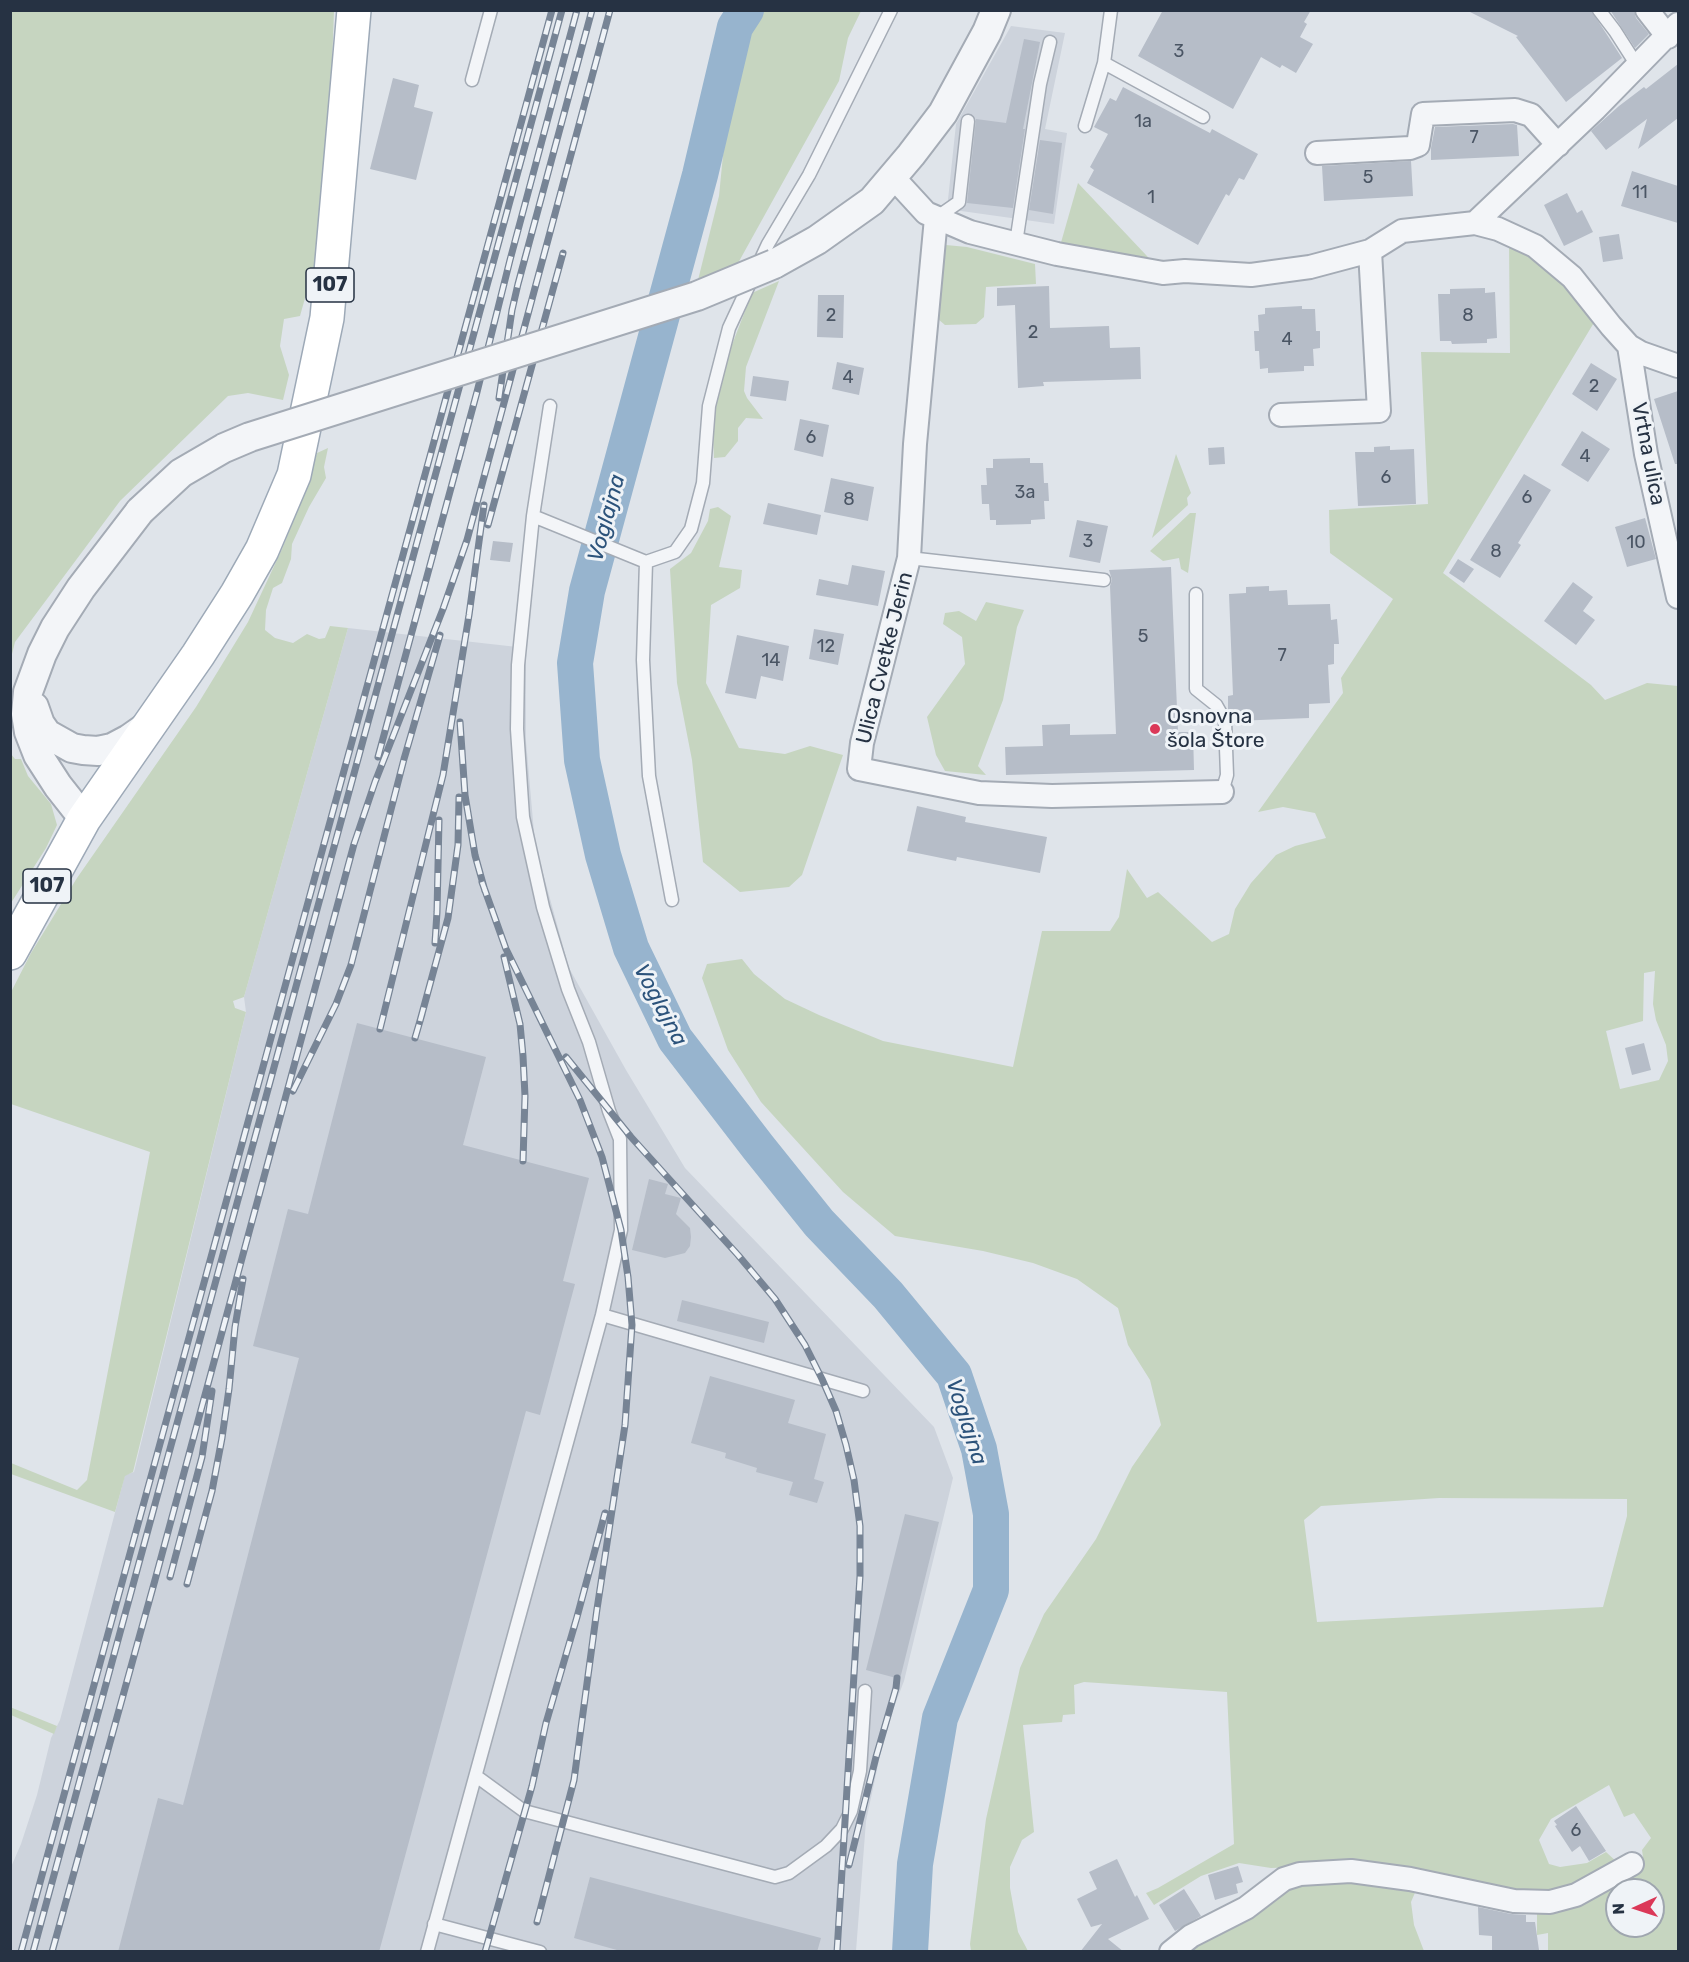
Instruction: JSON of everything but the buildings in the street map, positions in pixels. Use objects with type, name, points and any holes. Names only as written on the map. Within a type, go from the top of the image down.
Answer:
[{"type":"main road","name":"107","points":[[10,953],[84,819],[198,655],[262,550],[294,475],[327,318],[354,10]]},
{"type":"street","points":[[84,819],[58,786],[38,755],[29,732],[26,714],[28,692],[42,654],[55,628],[81,588],[140,511],[181,473],[224,448],[250,437],[697,296],[774,264],[817,240],[872,201],[911,155],[943,113],[987,32],[996,10]]},
{"type":"street","points":[[1475,223],[1673,31],[1647,10]]},
{"type":"street","points":[[1317,153],[1410,148],[1418,145],[1423,114],[1515,110],[1531,115],[1558,145]]},
{"type":"street","points":[[892,176],[926,213],[970,232],[1057,254],[1163,273],[1185,271],[1251,275],[1310,267],[1370,251],[1402,231],[1475,223],[1498,229],[1535,246],[1572,277],[1629,346],[1641,353],[1678,366]]},
{"type":"street","name":"Ulica Cvetke Jerin","points":[[936,218],[915,444],[909,558],[862,743],[859,769],[979,793],[1053,796],[1222,792]]},
{"type":"street","points":[[1281,415],[1378,411],[1370,251]]},
{"type":"street","name":"Vrtna ulica","points":[[1629,346],[1646,454],[1678,597]]},
{"type":"street","points":[[31,684],[31,698],[40,724],[47,734],[72,748],[98,751],[112,748],[152,722]]},
{"type":"street","points":[[1171,1952],[1191,1936],[1246,1908],[1284,1879],[1300,1874],[1351,1871],[1410,1879],[1514,1901],[1550,1902],[1576,1895],[1632,1864]]},
{"type":"lane","points":[[472,80],[491,10]]},
{"type":"lane","points":[[532,516],[646,562],[675,552],[691,529],[703,483],[709,406],[729,328],[768,244],[809,175],[891,10]]},
{"type":"lane","points":[[1085,126],[1104,63],[1111,10]]},
{"type":"lane","points":[[1599,10],[1638,67]]},
{"type":"lane","points":[[1016,243],[1040,84],[1050,42]]},
{"type":"lane","points":[[1104,63],[1203,117]]},
{"type":"lane","points":[[936,218],[959,202],[968,122]]},
{"type":"lane","points":[[427,1952],[602,1315],[621,1230],[620,1139],[609,1111],[590,1042],[568,989],[543,907],[523,817],[517,729],[518,665],[532,516],[550,406]]},
{"type":"lane","points":[[909,558],[1104,580]]},
{"type":"lane","points":[[646,562],[643,660],[649,776],[672,900]]},
{"type":"lane","points":[[1196,594],[1196,689],[1216,705],[1225,721],[1227,775],[1222,792]]},
{"type":"lane","points":[[602,1315],[863,1391]]},
{"type":"lane","points":[[476,1776],[524,1811],[775,1877],[789,1873],[826,1846],[842,1829],[851,1811],[860,1771],[865,1690]]},
{"type":"lane","points":[[434,1924],[521,1949],[540,1952]]},
{"type":"shaded area","points":[[1011,26],[1065,33],[1045,129],[1067,133],[1054,224],[947,209],[956,124]]},
{"type":"shaded area","points":[[348,628],[526,648],[526,741],[535,844],[569,968],[626,1070],[685,1168],[934,1427],[953,1478],[904,1681],[886,1728],[866,1821],[856,1951],[11,1952],[11,1867],[37,1795],[51,1738],[60,1720],[125,1475],[134,1472],[246,1012],[244,997]]},
{"type":"green space","points":[[11,11],[334,11],[332,66],[316,259],[300,316],[284,319],[280,346],[289,375],[283,400],[248,393],[228,396],[120,501],[15,642],[11,658]]},
{"type":"green space","points":[[763,11],[861,11],[848,38],[839,81],[737,265],[697,284],[719,196],[725,112],[736,65],[753,24]]},
{"type":"green space","points":[[1078,183],[1163,273],[1060,246]]},
{"type":"green space","points":[[1509,243],[1562,276],[1598,316],[1443,573],[1591,685],[1605,700],[1647,683],[1678,686],[1678,1951],[1548,1951],[1548,1933],[1537,1935],[1537,1909],[1605,1883],[1605,1938],[1665,1938],[1665,1878],[1617,1878],[1643,1857],[1642,1850],[1651,1838],[1634,1813],[1624,1817],[1609,1785],[1551,1819],[1539,1840],[1549,1864],[1560,1867],[1587,1863],[1606,1852],[1618,1863],[1561,1894],[1494,1890],[1349,1865],[1271,1868],[1239,1863],[1201,1876],[1154,1905],[1146,1893],[1234,1844],[1227,1692],[1084,1682],[1074,1685],[1075,1714],[1063,1715],[1062,1722],[1023,1725],[1034,1832],[1022,1840],[1010,1867],[1010,1888],[1018,1932],[1028,1951],[971,1951],[986,1819],[1020,1668],[1044,1614],[1096,1539],[1132,1467],[1161,1425],[1150,1380],[1128,1345],[1118,1308],[1077,1279],[1033,1263],[983,1251],[895,1236],[843,1192],[761,1102],[728,1050],[702,978],[707,964],[742,959],[754,974],[785,999],[883,1041],[1013,1067],[1042,931],[1110,931],[1119,917],[1127,869],[1147,898],[1158,892],[1212,942],[1229,934],[1235,909],[1251,883],[1276,855],[1295,846],[1326,838],[1315,813],[1283,807],[1258,812],[1343,693],[1341,678],[1393,599],[1330,553],[1329,510],[1428,504],[1421,352],[1510,353]],"holes":[[[1655,971],[1653,1004],[1656,1020],[1666,1045],[1668,1061],[1659,1080],[1620,1089],[1606,1031],[1643,1021],[1644,973]],[[1439,1498],[1627,1499],[1627,1516],[1603,1607],[1317,1622],[1304,1520],[1321,1506]]]},
{"type":"green space","points":[[946,245],[967,247],[1035,264],[1036,284],[986,287],[984,317],[976,324],[945,325],[938,319],[938,263]]},
{"type":"green space","points":[[779,281],[746,367],[744,391],[763,419],[746,418],[738,428],[738,441],[725,457],[714,458],[713,437],[718,381],[752,293]]},
{"type":"green space","points":[[328,448],[324,467],[326,478],[309,507],[292,544],[291,559],[282,583],[273,588],[266,610],[265,630],[275,638],[293,643],[307,634],[319,639],[325,638],[330,626],[348,628],[244,997],[233,1001],[235,1008],[246,1012],[133,1472],[125,1476],[115,1512],[11,1474],[11,1463],[77,1490],[87,1480],[150,1152],[11,1104],[10,994],[31,953],[77,878],[196,707],[248,622],[282,549],[303,497],[317,453]]},
{"type":"green space","points":[[1176,454],[1191,493],[1187,498],[1188,505],[1152,538]]},
{"type":"green space","points":[[718,507],[731,516],[719,567],[742,570],[740,588],[711,605],[706,683],[739,748],[785,754],[810,746],[843,755],[802,875],[789,887],[740,892],[703,862],[692,760],[677,683],[670,569],[691,553],[708,521],[710,509]]},
{"type":"green space","points":[[1190,513],[1196,513],[1188,573],[1181,569],[1179,558],[1163,561],[1150,551]]},
{"type":"green space","points":[[986,602],[1024,610],[1017,627],[1003,700],[978,766],[986,775],[945,771],[936,755],[927,717],[965,664],[962,637],[943,624],[945,613],[959,611],[976,621]]},
{"type":"green space","points":[[11,754],[15,759],[21,759],[28,776],[51,804],[57,825],[46,848],[11,903]]},
{"type":"green space","points":[[10,1707],[57,1726],[54,1734],[11,1715]]},
{"type":"green space","points":[[1346,1875],[1417,1888],[1411,1902],[1414,1925],[1424,1951],[1187,1952],[1230,1928],[1299,1878]]},
{"type":"waterway","name":"Voglajna","points":[[746,10],[735,27],[700,175],[587,591],[575,663],[582,760],[603,855],[631,948],[675,1039],[819,1223],[888,1295],[954,1375],[979,1449],[991,1514],[991,1590],[940,1718],[915,1864],[910,1952]]},
{"type":"railway","points":[[21,1952],[552,10]]},
{"type":"railway","points":[[33,1952],[562,10]]},
{"type":"railway","points":[[378,757],[577,10]]},
{"type":"railway","points":[[499,398],[518,284],[592,10]]},
{"type":"railway","points":[[52,1952],[354,844],[375,782],[443,609],[467,540],[610,10]]},
{"type":"railway","points":[[488,525],[563,253]]},
{"type":"railway","points":[[380,1029],[443,775],[484,505]]},
{"type":"railway","points":[[293,1091],[336,1004],[351,965],[404,759],[440,635]]},
{"type":"railway","points":[[460,722],[465,795],[475,855],[485,891]]},
{"type":"railway","points":[[420,1021],[448,918],[458,845],[459,797]]},
{"type":"railway","points":[[435,943],[439,820]]},
{"type":"railway","points":[[482,882],[506,949],[580,1100],[602,1157],[621,1230],[632,1325],[625,1425],[574,1780],[537,1922]]},
{"type":"railway","points":[[504,957],[520,1024],[523,1056],[525,1096],[523,1161]]},
{"type":"railway","points":[[415,1038],[422,1014]]},
{"type":"railway","points":[[566,1057],[631,1137],[775,1299],[805,1345],[836,1411],[854,1480],[860,1526],[860,1576],[837,1952]]},
{"type":"railway","points":[[187,1584],[212,1491],[222,1438],[243,1279]]},
{"type":"railway","points":[[170,1577],[202,1457],[212,1391]]},
{"type":"railway","points":[[485,1952],[605,1513]]},
{"type":"railway","points":[[849,1865],[897,1678]]},
{"type":"place","name":"Osnovna šola Štore","points":[[1155,729]]}]
